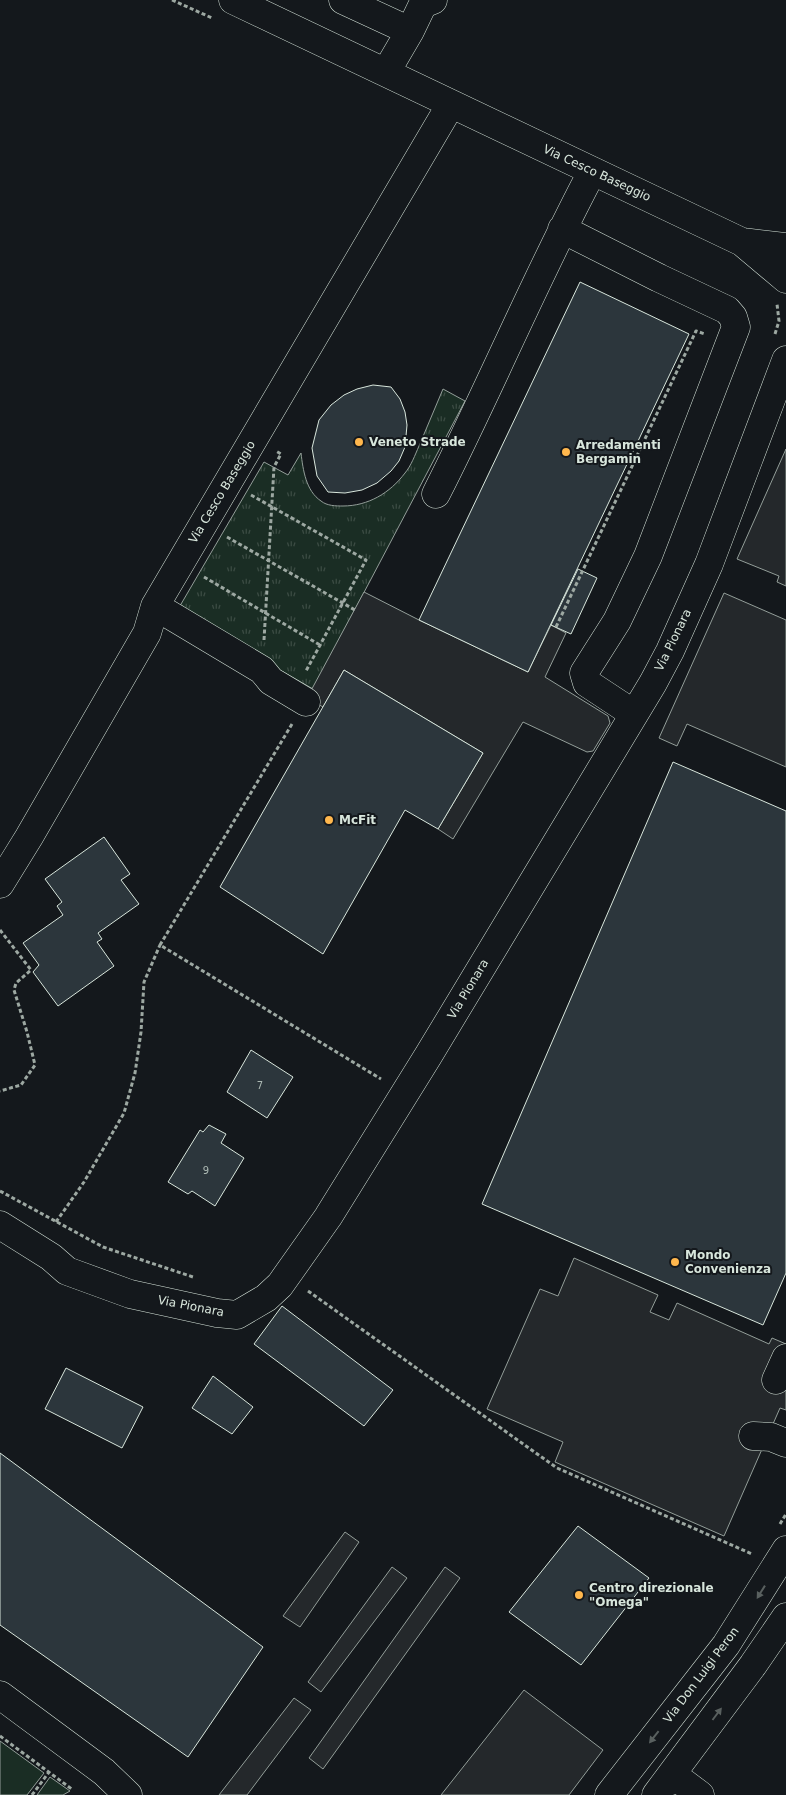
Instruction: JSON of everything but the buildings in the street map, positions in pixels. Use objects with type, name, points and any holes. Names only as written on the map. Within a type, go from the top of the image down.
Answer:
[{"type":"street","name":"Via Cesco Baseggio","points":[[233,0],[742,242],[786,280]]},
{"type":"street","points":[[343,0],[410,31]]},
{"type":"street","points":[[386,72],[423,4],[433,0]]},
{"type":"street","name":"Via Cesco Baseggio","points":[[0,884],[147,633],[155,606],[451,104]]},
{"type":"street","points":[[436,494],[562,229],[592,172]]},
{"type":"street","points":[[562,229],[727,310],[733,318],[736,327],[648,556],[616,621],[584,673],[587,683],[634,714]]},
{"type":"street","name":"Via Cesco Baseggio","points":[[742,242],[786,247]]},
{"type":"street","name":"Via Pionara","points":[[0,1225],[51,1256],[67,1270],[130,1294],[217,1313],[237,1315],[266,1298],[280,1285],[328,1217],[406,1092],[670,651],[709,564],[786,360]]},
{"type":"street","name":"Via Pionara","points":[[770,404],[786,374]]},
{"type":"street","points":[[155,606],[262,670],[270,681],[303,691]]},
{"type":"street","points":[[753,1436],[772,1437],[786,1443]]},
{"type":"street","name":"Via Don Luigi Peron","points":[[609,1795],[726,1646],[786,1550]]},
{"type":"street","points":[[700,1795],[664,1785],[753,1665],[786,1617]]},
{"type":"street","points":[[0,1695],[97,1766],[128,1795]]},
{"type":"path","points":[[556,627],[696,331],[711,336]]},
{"type":"path","points":[[254,438],[281,454],[274,467],[263,648]]},
{"type":"path","points":[[56,1222],[84,1182],[124,1113],[136,1073],[144,982],[160,945],[303,691],[320,645],[366,560],[244,490]]},
{"type":"path","points":[[220,532],[355,610]]},
{"type":"path","points":[[203,577],[320,645]]},
{"type":"path","points":[[0,930],[31,970],[16,982],[14,990],[28,1032],[34,1065],[21,1085],[0,1091]]},
{"type":"path","points":[[160,945],[389,1084]]},
{"type":"path","points":[[0,1190],[103,1247],[194,1278]]},
{"type":"path","points":[[286,1276],[557,1468],[753,1554]]},
{"type":"path","points":[[0,1736],[74,1790]]},
{"type":"path","points":[[32,1795],[54,1765]]},
{"type":"green space","points":[[443,389],[465,401],[313,689],[177,611],[264,462],[288,475],[301,453],[304,473],[309,486],[316,497],[323,503],[343,506],[370,501],[392,487],[407,470]]},
{"type":"green space","points":[[0,1741],[44,1773],[27,1795],[0,1795]]},
{"type":"green space","points":[[50,1777],[70,1791],[63,1795],[37,1795]]},
{"type":"shaded area","points":[[786,449],[786,586],[777,582],[779,576],[737,559]]},
{"type":"shaded area","points":[[364,592],[528,672],[551,625],[566,633],[545,677],[608,716],[610,723],[593,751],[587,752],[523,722],[453,839],[438,829],[483,753],[344,670],[323,707],[307,698]]},
{"type":"shaded area","points":[[724,593],[786,620],[786,767],[687,724],[677,746],[659,738]]},
{"type":"shaded area","points":[[574,1258],[658,1295],[650,1312],[669,1320],[677,1303],[769,1344],[772,1338],[786,1344],[786,1410],[780,1408],[724,1536],[555,1462],[563,1442],[487,1409],[540,1289],[558,1296]]},
{"type":"shaded area","points":[[345,1532],[359,1542],[300,1627],[283,1616]]},
{"type":"shaded area","points":[[392,1567],[407,1578],[321,1692],[308,1682]]},
{"type":"shaded area","points":[[445,1567],[460,1578],[323,1769],[309,1758]]},
{"type":"shaded area","points":[[524,1690],[603,1750],[569,1795],[441,1795]]},
{"type":"shaded area","points":[[294,1698],[311,1710],[247,1795],[219,1795]]},
{"type":"place","name":"Veneto Strade","points":[[359,442]]},
{"type":"place","name":"Arredamenti Bergamin","points":[[566,452]]},
{"type":"place","name":"McFit","points":[[329,820]]},
{"type":"place","name":"Mondo Convenienza","points":[[675,1262]]},
{"type":"place","name":"Centro direzionale \"Omega\"","points":[[579,1595]]}]
